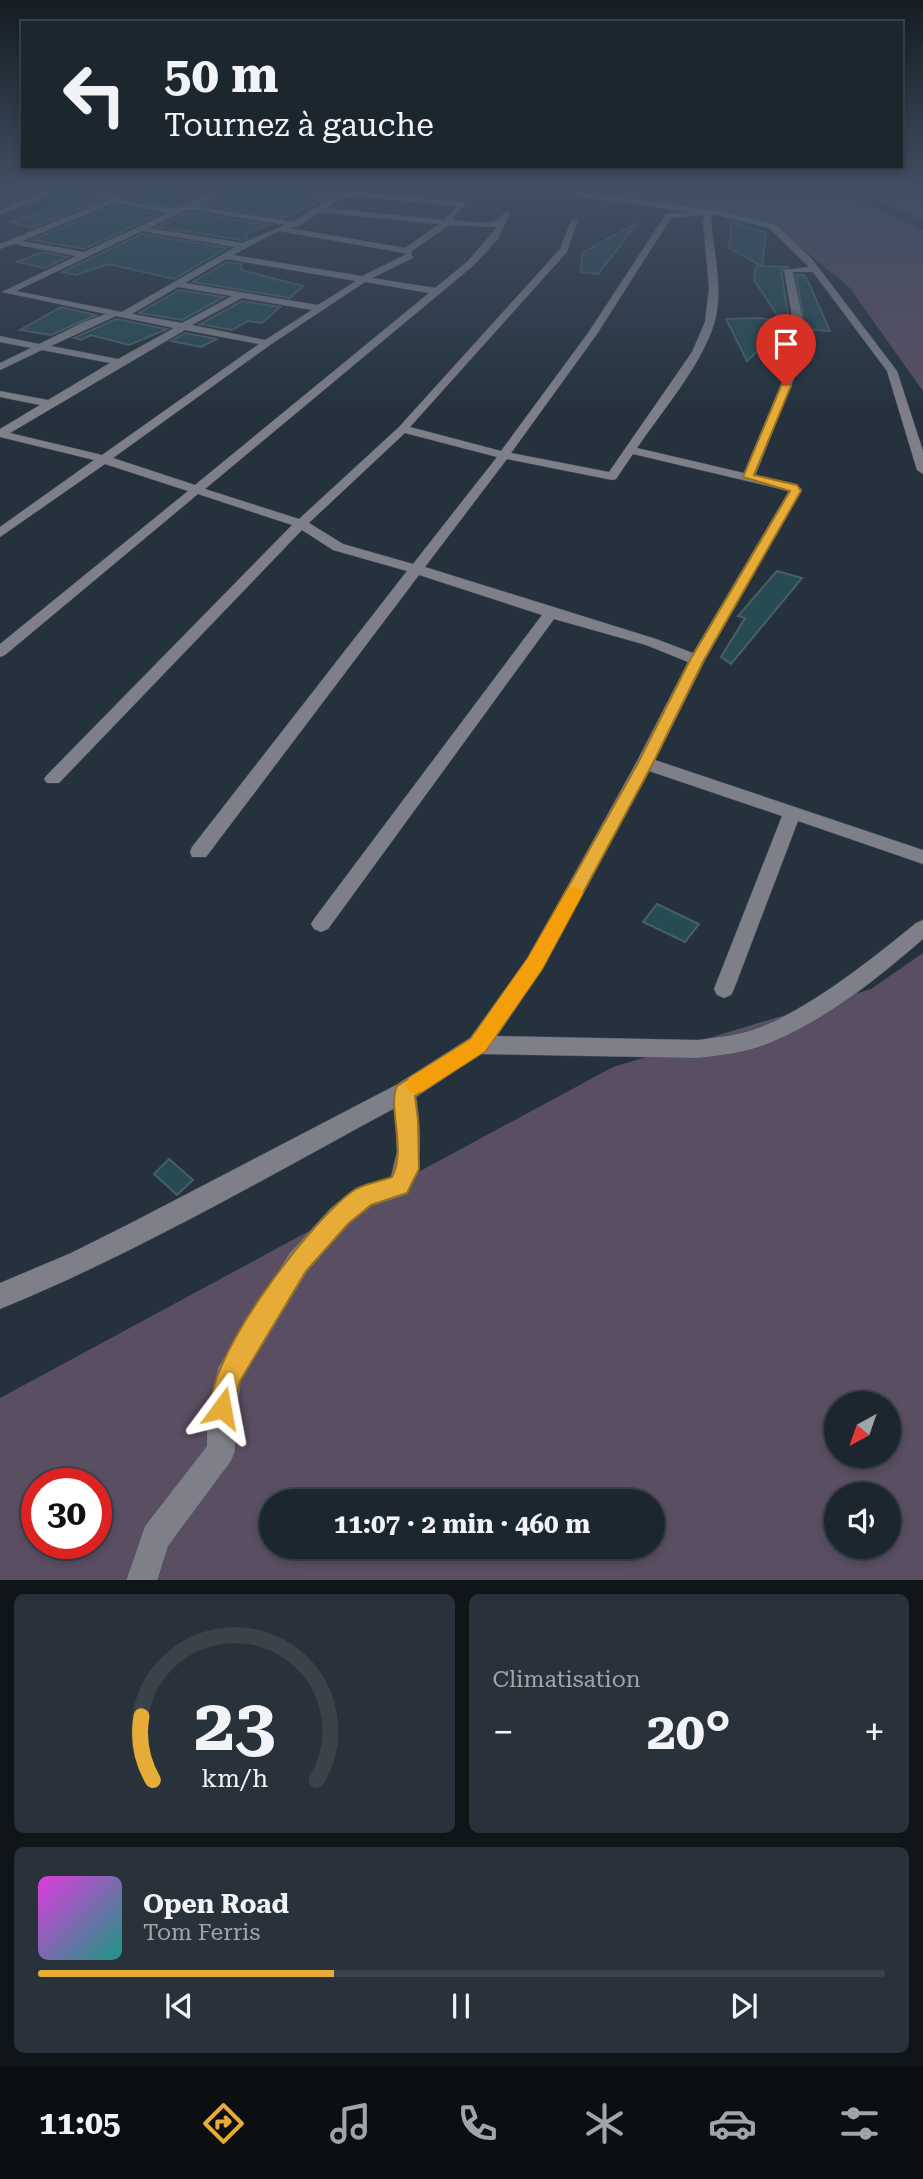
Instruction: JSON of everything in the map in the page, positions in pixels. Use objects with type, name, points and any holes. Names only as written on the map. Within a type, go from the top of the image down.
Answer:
[{"type":"street","points":[[4,293],[71,262]]},
{"type":"street","points":[[124,314],[214,262]]},
{"type":"street","points":[[259,262],[435,291]]},
{"type":"street","points":[[0,533],[267,343],[364,279],[399,262]]},
{"type":"street","points":[[0,652],[472,262]]},
{"type":"street","points":[[53,779],[301,524],[403,429],[553,262]]},
{"type":"street","points":[[199,852],[504,455],[592,334],[639,262]]},
{"type":"street","points":[[403,429],[504,455],[610,477],[697,352],[710,321],[713,288],[711,262]]},
{"type":"street","points":[[808,262],[892,372],[923,471]]},
{"type":"street","points":[[748,477],[795,363],[798,322],[788,270],[815,269]]},
{"type":"street","points":[[176,284],[319,308]]},
{"type":"street","points":[[4,293],[267,343]]},
{"type":"street","points":[[0,434],[119,362],[240,295]]},
{"type":"street","points":[[0,367],[87,324],[111,316],[111,312]]},
{"type":"street","points":[[0,339],[119,362]]},
{"type":"street","points":[[0,394],[49,404]]},
{"type":"street","points":[[0,434],[103,459],[301,524],[338,547],[651,642],[697,660]]},
{"type":"street","points":[[0,1296],[80,1262],[404,1092],[478,1045],[535,964],[645,763],[697,660],[796,489],[630,450]]},
{"type":"street","points":[[321,924],[551,613]]},
{"type":"street","points":[[645,763],[923,857]]},
{"type":"street","points":[[724,989],[793,812]]},
{"type":"street","points":[[478,1045],[698,1049],[730,1045],[764,1036],[805,1016],[923,928]]},
{"type":"street","points":[[141,1580],[156,1537],[221,1451],[221,1422],[228,1378],[298,1263],[340,1216],[356,1203],[365,1196],[399,1185],[404,1177],[408,1169],[408,1147],[404,1092]]},
{"type":"shaded area","points":[[818,262],[923,262],[923,391],[849,287]]},
{"type":"shaded area","points":[[923,953],[923,1580],[0,1580],[0,1398],[613,1067],[871,989]]},
{"type":"building","points":[[18,262],[58,262],[45,268]]},
{"type":"building","points":[[84,262],[204,262],[174,279],[109,264],[76,275],[62,272]]},
{"type":"building","points":[[227,262],[242,264],[241,270],[303,286],[290,298],[193,282]]},
{"type":"building","points":[[582,262],[607,262],[598,274],[581,272]]},
{"type":"building","points":[[756,266],[790,267],[781,270],[790,327],[784,326],[747,361],[726,319],[760,318],[781,321],[754,280]]},
{"type":"building","points":[[796,275],[804,275],[807,279],[830,331],[805,329]]},
{"type":"building","points":[[179,290],[224,297],[182,320],[139,313]]},
{"type":"building","points":[[242,301],[280,307],[262,323],[248,321],[232,330],[200,324]]},
{"type":"building","points":[[61,307],[96,315],[51,335],[20,330]]},
{"type":"building","points":[[116,319],[167,329],[129,345],[91,335],[81,340],[74,338]]},
{"type":"building","points":[[185,333],[217,339],[201,347],[171,341]]},
{"type":"building","points":[[777,571],[802,578],[731,664],[721,657],[745,618],[738,616]]},
{"type":"building","points":[[657,904],[699,924],[685,942],[643,922]]},
{"type":"building","points":[[169,1159],[193,1180],[177,1195],[154,1174]]},
{"type":"slow traffic","points":[[416,1085],[478,1045],[535,964],[574,893]]},
{"type":"route","points":[[222,1408],[228,1378],[298,1263],[340,1216],[365,1196],[399,1185],[408,1169],[408,1120],[404,1092],[478,1045],[535,964],[571,899],[697,660],[796,489],[748,477],[786,386]]}]
